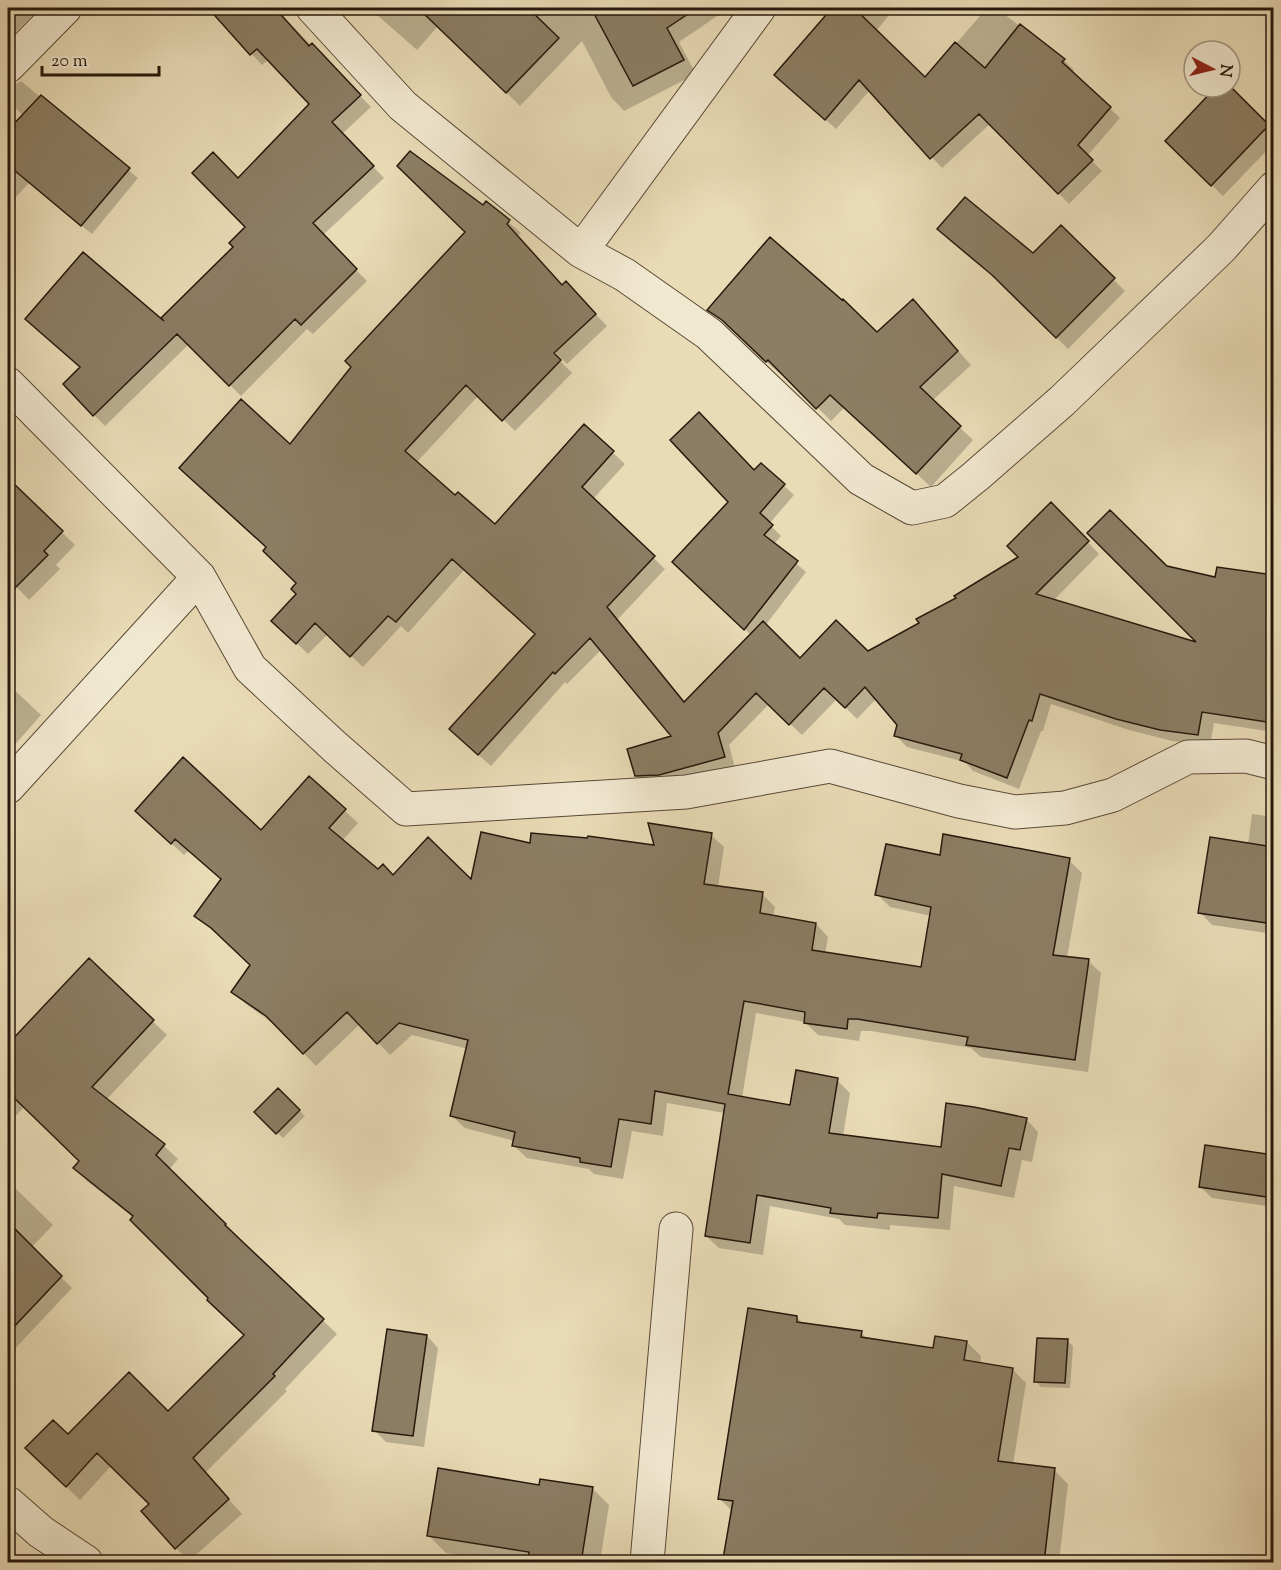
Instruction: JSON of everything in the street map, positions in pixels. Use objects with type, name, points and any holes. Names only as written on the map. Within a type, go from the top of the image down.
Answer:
[{"type":"street","points":[[8,66],[65,8]]},
{"type":"street","points":[[313,8],[403,105],[581,251],[625,275],[709,333],[861,479],[912,508],[945,501],[976,477],[1062,401],[1221,248],[1274,188]]},
{"type":"street","points":[[581,251],[759,8]]},
{"type":"street","points":[[8,384],[199,577],[250,668],[406,809],[686,792],[830,766],[959,801],[1015,812],[1065,808],[1113,795],[1188,757],[1246,756],[1274,763]]},
{"type":"street","points":[[8,787],[199,577]]},
{"type":"street","points":[[647,1563],[676,1229]]},
{"type":"street","points":[[8,1503],[41,1532],[86,1563]]},
{"type":"building","points":[[208,8],[275,8],[309,46],[312,43],[361,95],[332,122],[374,166],[313,223],[357,269],[301,325],[295,319],[229,386],[177,334],[93,416],[63,384],[80,367],[25,319],[83,252],[164,321],[161,318],[233,247],[229,243],[245,227],[192,173],[213,152],[238,178],[309,104],[257,49],[250,55]]},
{"type":"building","points":[[418,8],[528,8],[559,38],[506,93]]},
{"type":"building","points":[[591,8],[697,8],[667,28],[684,60],[633,86]]},
{"type":"building","points":[[832,8],[854,8],[925,77],[955,42],[985,68],[1020,24],[1065,59],[1062,62],[1111,107],[1078,145],[1093,160],[1058,194],[979,114],[930,159],[859,80],[825,120],[774,75]]},
{"type":"building","points":[[41,95],[130,168],[81,226],[8,165],[8,130]]},
{"type":"building","points":[[1242,98],[1269,125],[1211,186],[1165,141],[1205,99]]},
{"type":"building","points":[[410,151],[483,205],[486,201],[510,220],[507,224],[562,285],[566,281],[596,314],[554,353],[561,360],[502,421],[466,385],[405,451],[455,495],[458,492],[495,524],[584,424],[614,451],[582,487],[655,556],[607,607],[684,702],[763,621],[800,658],[836,620],[868,651],[919,623],[916,619],[956,598],[954,596],[1018,557],[1007,546],[1051,502],[1089,541],[1036,594],[1196,642],[1087,533],[1110,510],[1167,566],[1215,577],[1217,567],[1274,575],[1274,723],[1202,712],[1198,735],[1160,730],[1116,719],[1040,694],[1032,721],[1029,720],[1007,778],[960,760],[962,754],[894,736],[897,725],[865,687],[845,708],[824,688],[789,725],[756,693],[718,733],[725,757],[659,775],[635,776],[627,749],[671,736],[590,638],[555,674],[553,672],[478,755],[449,729],[535,634],[452,559],[396,622],[388,616],[350,657],[315,623],[296,644],[271,621],[296,594],[291,589],[296,583],[263,551],[266,547],[179,468],[241,399],[290,444],[351,367],[345,361],[465,232],[397,166]]},
{"type":"building","points":[[965,197],[1033,253],[1061,225],[1115,278],[1056,338],[992,275],[937,229]]},
{"type":"building","points":[[770,237],[843,299],[877,332],[913,299],[958,351],[920,387],[961,426],[916,474],[830,395],[816,409],[768,360],[766,362],[722,320],[707,310]]},
{"type":"building","points":[[699,412],[754,470],[761,463],[785,484],[760,513],[773,525],[764,535],[798,561],[744,630],[672,562],[728,502],[670,440]]},
{"type":"building","points":[[8,478],[63,531],[44,551],[48,555],[8,595]]},
{"type":"building","points":[[183,757],[261,830],[309,776],[346,809],[329,828],[378,869],[383,864],[393,875],[428,837],[471,879],[481,832],[530,843],[531,833],[587,838],[588,836],[654,845],[648,823],[712,833],[704,884],[763,892],[760,913],[816,923],[812,950],[921,967],[931,907],[875,895],[886,844],[940,855],[943,834],[1070,858],[1053,955],[1089,959],[1075,1060],[966,1045],[968,1037],[857,1019],[848,1019],[847,1029],[804,1023],[805,1012],[744,1001],[728,1094],[790,1105],[796,1070],[838,1078],[829,1133],[941,1147],[946,1103],[1027,1118],[1020,1150],[1009,1148],[1001,1186],[942,1174],[938,1218],[878,1213],[877,1218],[830,1213],[831,1208],[757,1195],[750,1243],[705,1236],[725,1104],[655,1091],[651,1124],[619,1119],[611,1167],[580,1162],[580,1158],[512,1146],[515,1132],[450,1116],[468,1040],[399,1023],[377,1044],[347,1012],[303,1054],[266,1016],[231,992],[250,965],[211,928],[194,916],[221,879],[175,839],[171,844],[135,811]]},
{"type":"building","points":[[1210,837],[1274,847],[1274,924],[1198,913]]},
{"type":"building","points":[[89,958],[154,1020],[92,1087],[165,1144],[156,1155],[225,1225],[324,1319],[273,1374],[275,1376],[193,1458],[229,1499],[175,1549],[141,1511],[149,1504],[97,1453],[66,1487],[25,1448],[53,1420],[68,1434],[129,1372],[168,1411],[244,1335],[130,1220],[133,1216],[73,1168],[79,1161],[8,1092],[8,1044]]},
{"type":"building","points":[[278,1088],[300,1110],[276,1134],[254,1112]]},
{"type":"building","points":[[1205,1145],[1274,1155],[1274,1198],[1199,1187]]},
{"type":"building","points":[[8,1222],[62,1276],[8,1333]]},
{"type":"building","points":[[748,1308],[797,1316],[797,1322],[862,1331],[861,1337],[933,1348],[935,1336],[967,1341],[964,1360],[1013,1368],[998,1461],[1055,1468],[1044,1563],[741,1563],[723,1559],[733,1501],[718,1499]]},
{"type":"building","points":[[387,1329],[427,1335],[413,1436],[372,1431]]},
{"type":"building","points":[[1037,1338],[1068,1339],[1065,1383],[1034,1382]]},
{"type":"building","points":[[438,1468],[539,1485],[540,1479],[593,1487],[581,1563],[527,1563],[529,1552],[427,1536]]}]
